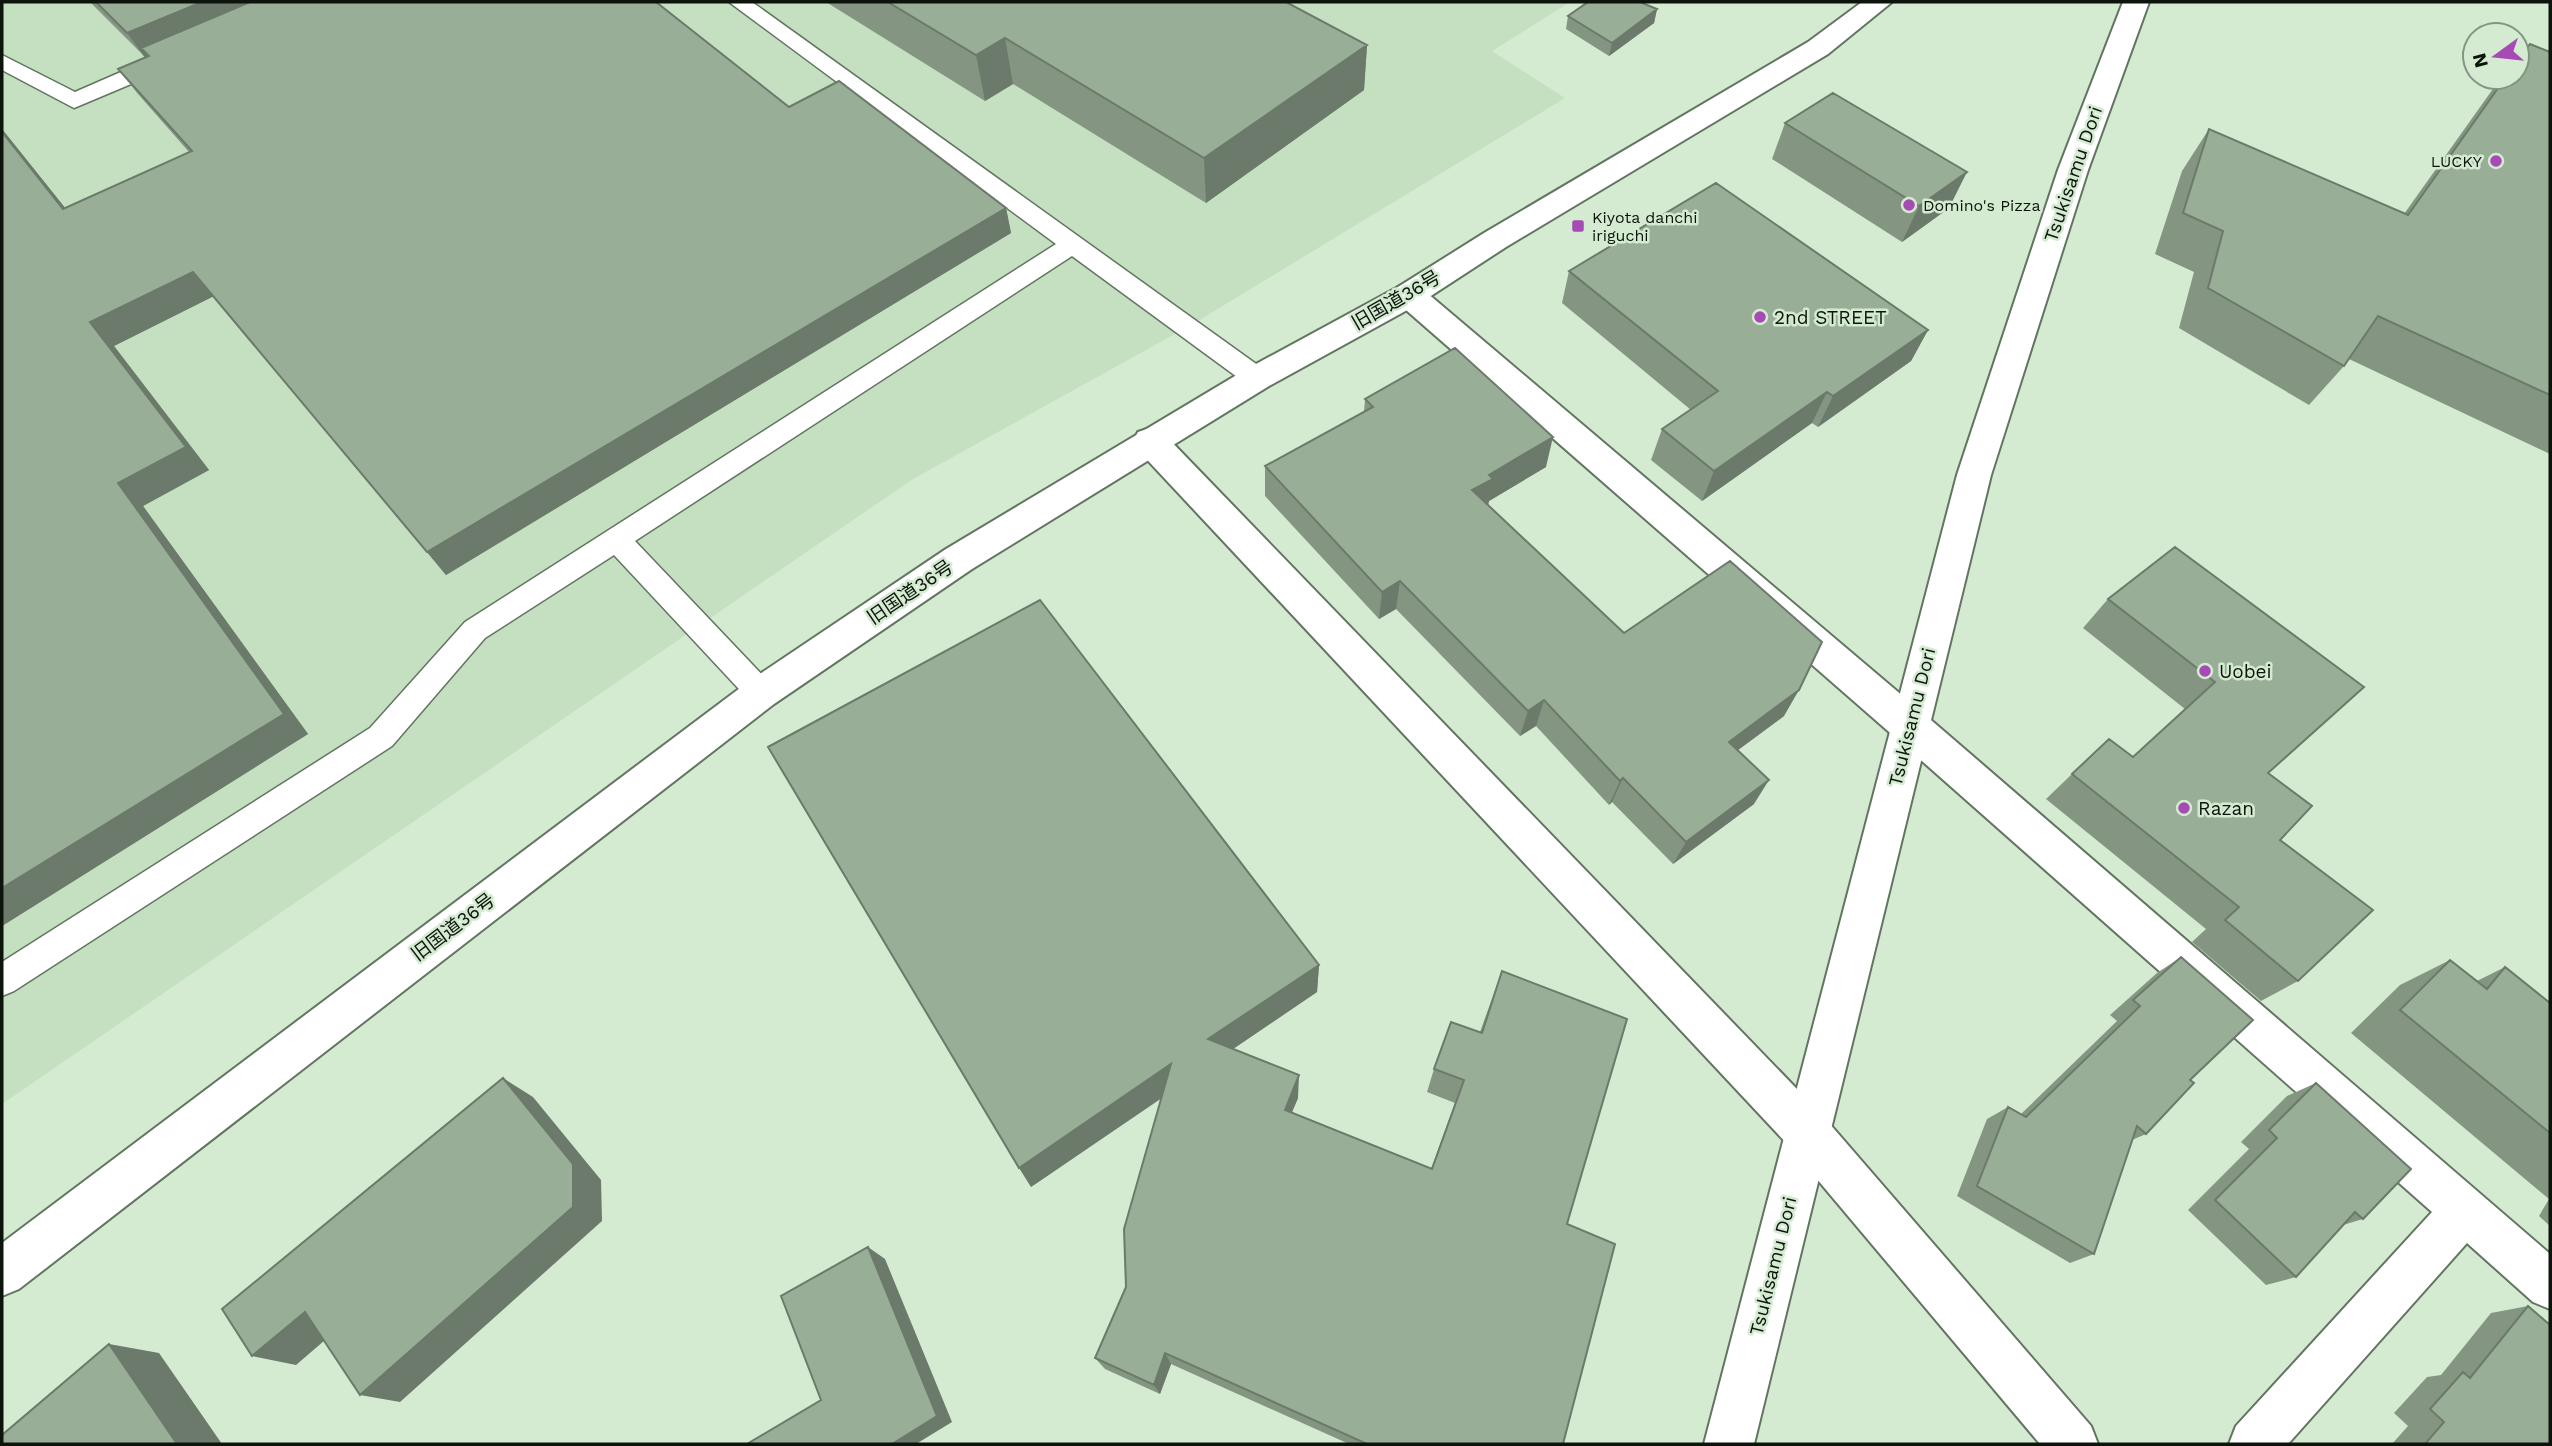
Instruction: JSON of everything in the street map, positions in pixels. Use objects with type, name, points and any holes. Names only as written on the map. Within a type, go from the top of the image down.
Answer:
[{"type":"main road","name":"旧国道36号","points":[[2,1272],[761,693],[959,559],[1257,378],[1409,295],[1495,240],[1818,48],[1879,2]]},
{"type":"main road","name":"Tsukisamu Dori","points":[[1729,1444],[1974,475],[2073,170],[2136,2]]},
{"type":"main road","points":[[1409,295],[1910,726],[2550,1285]]},
{"type":"main road","points":[[1150,442],[1806,1131],[2073,1444]]},
{"type":"main road","points":[[2255,1444],[2465,1210]]},
{"type":"lane","points":[[739,2],[1257,378]]},
{"type":"lane","points":[[2,61],[74,101],[176,57]]},
{"type":"lane","points":[[2,980],[381,737],[475,630],[1073,244]]},
{"type":"lane","points":[[615,539],[761,693]]},
{"type":"shaded area","points":[[2,2],[1570,2],[1492,51],[1565,98],[1193,324],[913,479],[2,1104]]},
{"type":"building","points":[[96,2],[202,2],[127,33]]},
{"type":"building","points":[[250,2],[656,2],[789,107],[839,81],[1006,208],[427,552],[193,272],[90,322],[186,447],[118,483],[284,714],[2,888],[2,132],[63,209],[192,151],[118,69],[149,56],[141,48]]},
{"type":"building","points":[[888,2],[1286,2],[1367,45],[1204,158],[1005,38],[976,55]]},
{"type":"building","points":[[1588,2],[1640,2],[1657,9],[1612,43],[1568,16]]},
{"type":"building","points":[[2531,44],[2550,52],[2550,395],[2378,316],[2344,366],[2208,288],[2223,231],[2183,213],[2209,129],[2408,215],[2496,91],[2531,91]]},
{"type":"building","points":[[1833,93],[1967,172],[1919,206],[1785,123]]},
{"type":"building","points":[[1716,183],[1928,330],[1833,396],[1827,392],[1714,471],[1662,429],[1718,391],[1569,271]]},
{"type":"building","points":[[1455,348],[1553,437],[1489,475],[1493,479],[1472,490],[1624,633],[1730,561],[1822,642],[1799,690],[1729,742],[1769,780],[1686,842],[1623,778],[1620,781],[1544,700],[1528,711],[1400,581],[1382,592],[1265,466],[1373,407],[1365,399]]},
{"type":"building","points":[[2175,547],[2364,687],[2268,773],[2312,806],[2280,840],[2373,910],[2298,981],[2225,920],[2239,907],[2072,774],[2109,739],[2133,757],[2215,682],[2108,599]]},
{"type":"building","points":[[1040,600],[1319,965],[1208,1039],[1299,1075],[1285,1110],[1432,1169],[1464,1080],[1434,1069],[1451,1022],[1482,1033],[1502,971],[1627,1019],[1567,1224],[1615,1244],[1563,1444],[1367,1444],[1165,1353],[1154,1385],[1095,1358],[1126,1287],[1124,1229],[1171,1064],[1019,1168],[768,747]]},
{"type":"building","points":[[2181,957],[2253,1020],[2190,1080],[2194,1083],[2146,1134],[2137,1126],[2094,1254],[1977,1186],[2008,1107],[2026,1117],[2140,1006],[2133,1000]]},
{"type":"building","points":[[2450,960],[2487,989],[2505,967],[2550,1003],[2550,1133],[2400,1010]]},
{"type":"building","points":[[503,1078],[573,1164],[573,1207],[360,1395],[305,1312],[252,1356],[222,1309]]},
{"type":"building","points":[[2316,1083],[2411,1169],[2363,1219],[2355,1212],[2296,1277],[2215,1200],[2277,1138],[2269,1130]]},
{"type":"building","points":[[868,1247],[937,1416],[892,1444],[747,1444],[821,1400],[781,1296]]},
{"type":"building","points":[[2528,1306],[2550,1325],[2550,1444],[2425,1444],[2444,1422],[2430,1409],[2463,1372],[2470,1378]]},
{"type":"building","points":[[109,1344],[177,1444],[2,1444],[2,1435]]},
{"type":"place","name":"LUCKY","points":[[2496,161]]},
{"type":"place","name":"Domino's Pizza","points":[[1909,205]]},
{"type":"place","name":"Kiyota danchi iriguchi","points":[[1578,226]]},
{"type":"place","name":"2nd STREET","points":[[1760,317]]},
{"type":"place","name":"Uobei","points":[[2205,671]]},
{"type":"place","name":"Razan","points":[[2184,808]]}]
